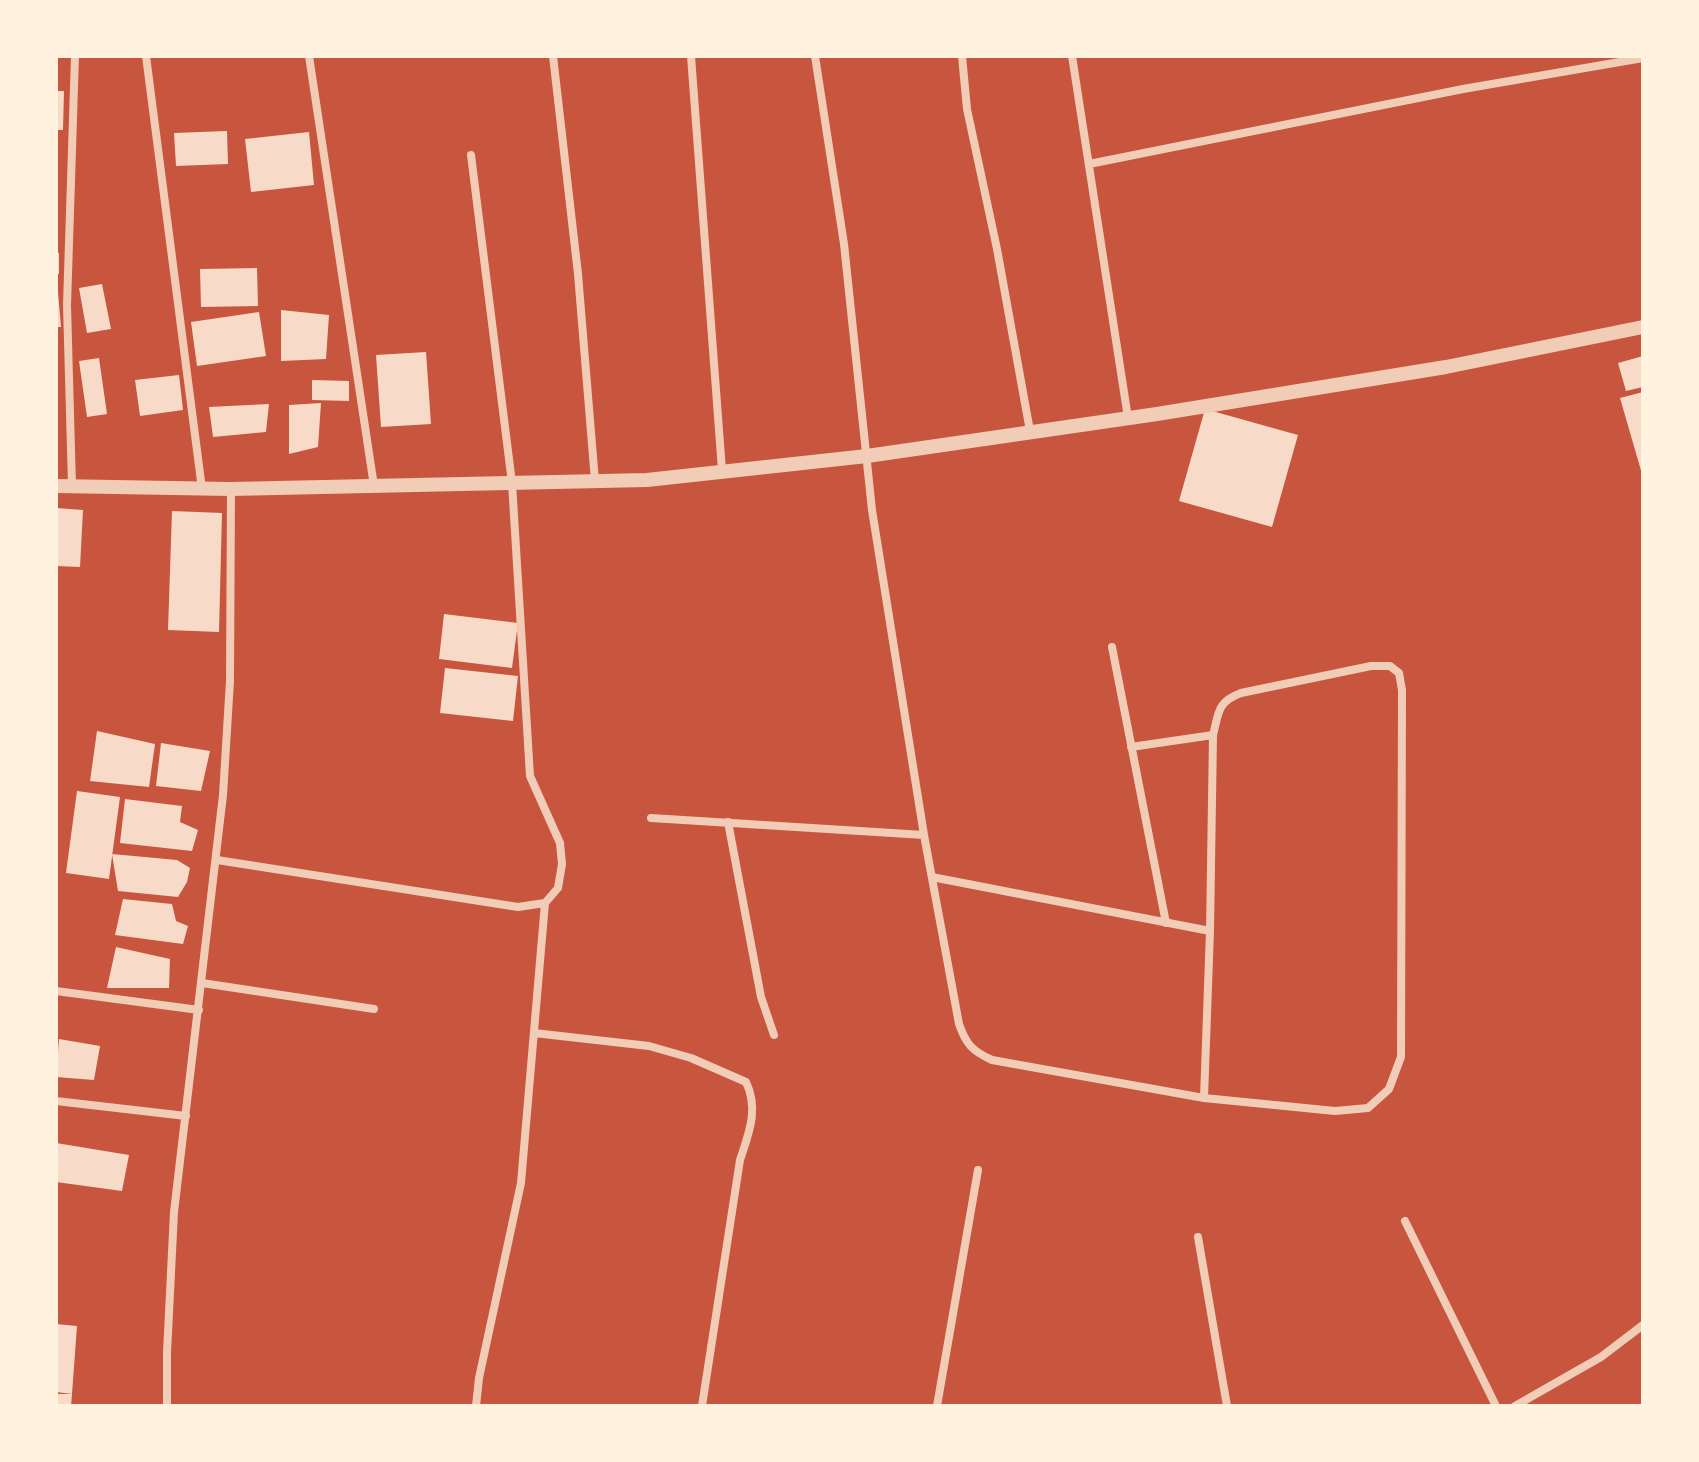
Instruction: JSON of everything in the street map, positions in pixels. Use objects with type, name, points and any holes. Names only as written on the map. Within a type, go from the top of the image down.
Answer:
[{"type":"street","points":[[72,486],[67,305],[75,56]]},
{"type":"street","points":[[146,56],[202,489]]},
{"type":"street","points":[[309,56],[374,486]]},
{"type":"street","points":[[553,56],[578,274],[595,481]]},
{"type":"street","points":[[691,56],[722,470]]},
{"type":"street","points":[[815,56],[844,244],[872,510],[924,835],[959,1024],[966,1043],[975,1053],[992,1060],[1204,1098],[1335,1111],[1368,1108],[1389,1089],[1401,1057],[1402,690],[1399,673],[1390,666],[1371,666],[1241,693],[1227,698],[1220,707],[1213,735],[1204,1098]]},
{"type":"street","points":[[962,56],[967,109],[997,249],[1030,431]]},
{"type":"street","points":[[1072,56],[1128,418]]},
{"type":"street","points":[[1089,164],[1463,89],[1643,58]]},
{"type":"street","points":[[471,155],[512,483],[530,776],[560,843],[562,864],[558,888],[545,903],[521,1183],[479,1378],[476,1406]]},
{"type":"street","points":[[56,486],[231,489],[647,480],[867,456],[1128,418],[1446,367],[1643,327]]},
{"type":"street","points":[[167,1406],[174,1212],[217,860],[230,681],[231,489]]},
{"type":"street","points":[[1112,647],[1166,923]]},
{"type":"street","points":[[1131,747],[1213,735]]},
{"type":"street","points":[[651,818],[924,835]]},
{"type":"street","points":[[728,822],[761,997],[774,1035]]},
{"type":"street","points":[[217,860],[518,907],[545,903]]},
{"type":"street","points":[[932,877],[1210,931]]},
{"type":"street","points":[[202,983],[374,1009]]},
{"type":"street","points":[[56,991],[199,1010]]},
{"type":"street","points":[[534,1033],[649,1046],[691,1058],[746,1082],[752,1095],[752,1122],[740,1160],[702,1406]]},
{"type":"street","points":[[56,1101],[186,1116]]},
{"type":"street","points":[[937,1406],[978,1170]]},
{"type":"street","points":[[1405,1221],[1496,1406]]},
{"type":"street","points":[[1198,1237],[1227,1406]]},
{"type":"street","points":[[1515,1406],[1601,1357],[1643,1325]]},
{"type":"building","points":[[56,91],[64,91],[63,130],[56,130]]},
{"type":"building","points":[[227,131],[228,164],[176,166],[174,133]]},
{"type":"building","points":[[309,132],[314,185],[251,192],[245,139]]},
{"type":"building","points":[[56,253],[59,253],[59,274],[56,274]]},
{"type":"building","points":[[257,268],[258,306],[201,307],[200,269]]},
{"type":"building","points":[[102,284],[111,329],[87,333],[79,288]]},
{"type":"building","points":[[58,292],[61,327],[56,327]]},
{"type":"building","points":[[281,310],[329,315],[326,359],[281,361]]},
{"type":"building","points":[[259,312],[266,356],[197,366],[191,322]]},
{"type":"building","points":[[426,352],[431,424],[381,427],[376,355]]},
{"type":"building","points":[[1643,356],[1643,387],[1626,391],[1618,363]]},
{"type":"building","points":[[99,358],[107,414],[87,417],[79,361]]},
{"type":"building","points":[[179,375],[183,410],[140,416],[135,380]]},
{"type":"building","points":[[312,380],[349,381],[349,401],[312,400]]},
{"type":"building","points":[[1643,392],[1643,474],[1642,474],[1620,398]]},
{"type":"building","points":[[321,403],[318,447],[289,454],[289,405]]},
{"type":"building","points":[[269,404],[266,432],[213,437],[209,407]]},
{"type":"building","points":[[1205,409],[1298,435],[1272,527],[1179,501]]},
{"type":"building","points":[[56,508],[83,510],[80,567],[56,566]]},
{"type":"building","points":[[172,511],[222,513],[219,632],[168,630]]},
{"type":"building","points":[[444,614],[518,623],[512,668],[439,659]]},
{"type":"building","points":[[445,668],[518,676],[513,721],[440,713]]},
{"type":"building","points":[[97,731],[155,744],[149,787],[90,781]]},
{"type":"building","points":[[161,743],[210,751],[201,791],[156,786]]},
{"type":"building","points":[[77,791],[120,797],[109,879],[66,873]]},
{"type":"building","points":[[125,799],[182,806],[180,822],[198,830],[192,851],[120,843]]},
{"type":"building","points":[[112,854],[177,860],[190,868],[187,882],[178,897],[118,891]]},
{"type":"building","points":[[123,899],[172,904],[176,921],[188,926],[183,944],[115,935]]},
{"type":"building","points":[[116,947],[170,959],[169,988],[107,988]]},
{"type":"building","points":[[59,1039],[100,1046],[94,1080],[56,1077]]},
{"type":"building","points":[[56,1143],[129,1155],[122,1191],[56,1182]]},
{"type":"building","points":[[56,1324],[77,1326],[72,1394],[56,1392]]},
{"type":"building","points":[[56,1394],[72,1394],[71,1406],[56,1406]]}]
